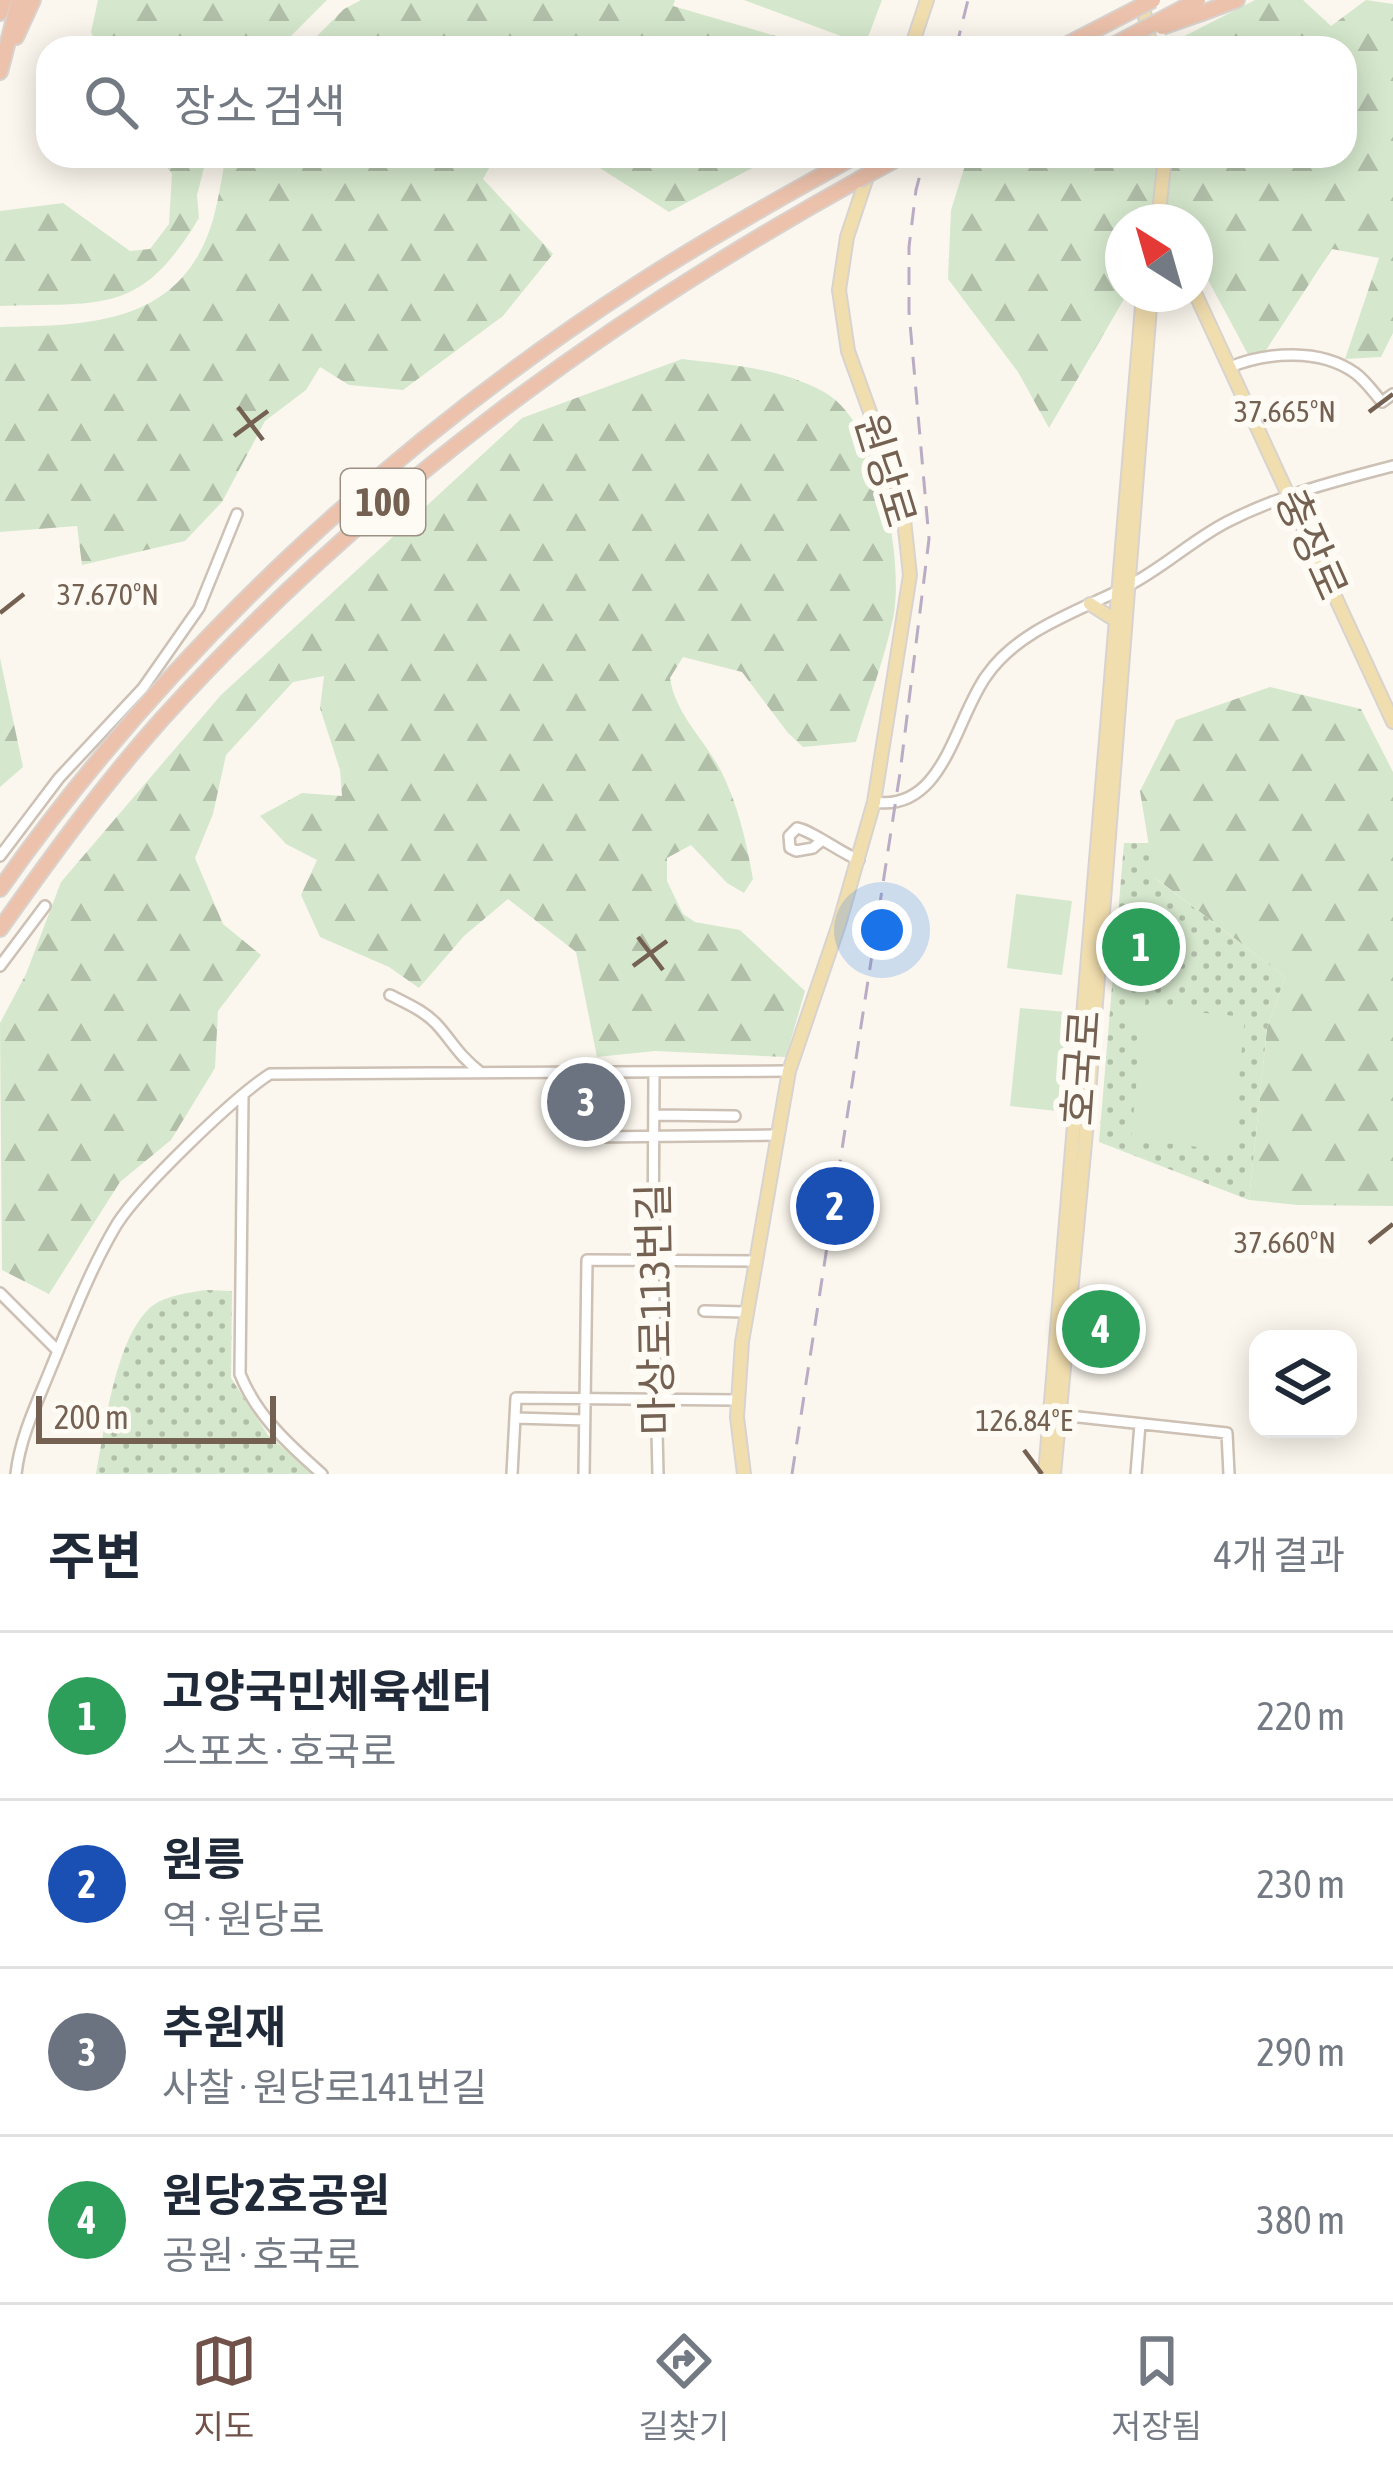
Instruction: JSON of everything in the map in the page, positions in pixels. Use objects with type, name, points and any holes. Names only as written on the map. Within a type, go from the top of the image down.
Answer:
[{"type":"highway","points":[[0,13],[4,0]]},
{"type":"highway","points":[[2,68],[19,0]]},
{"type":"highway","points":[[2,68],[33,0]]},
{"type":"highway","points":[[1132,36],[1200,7],[1237,0]]},
{"type":"highway","points":[[1083,36],[1144,2]]},
{"type":"highway","name":"100","points":[[0,889],[113,742],[260,585],[367,488],[497,382],[634,286],[836,168]]},
{"type":"highway","name":"100","points":[[0,928],[56,850],[160,722],[225,651],[362,519],[473,429],[608,331],[728,254],[880,168]]},
{"type":"main road","points":[[915,36],[927,0]]},
{"type":"main road","points":[[1144,2],[1151,36]]},
{"type":"main road","name":"원당로","points":[[743,1474],[737,1400],[746,1312],[789,1072],[860,860],[874,802],[910,575],[908,535],[891,462],[848,351],[839,290],[847,237],[870,168]]},
{"type":"main road","points":[[1157,204],[1160,168]]},
{"type":"main road","name":"호국로","points":[[1054,1474],[1149,312]]},
{"type":"main road","name":"충장로","points":[[1204,312],[1393,722]]},
{"type":"main road","name":"호국로","points":[[1045,1474],[1115,620],[1123,588]]},
{"type":"main road","points":[[1090,604],[1115,620]]},
{"type":"street","points":[[1230,367],[1256,357],[1292,354],[1337,364],[1356,374],[1382,402],[1393,394]]},
{"type":"street","points":[[874,802],[895,805],[917,793],[946,758],[990,670],[1016,646],[1123,588],[1213,530],[1289,494],[1393,466]]},
{"type":"street","points":[[0,856],[59,778],[143,688],[177,640],[199,608],[237,514]]},
{"type":"street","points":[[820,842],[860,860]]},
{"type":"street","points":[[0,966],[45,906]]},
{"type":"street","points":[[390,995],[416,1007],[440,1027],[455,1052],[480,1072]]},
{"type":"street","name":"마상로113번길","points":[[654,1072],[658,1474]]},
{"type":"street","points":[[16,1474],[19,1449],[58,1352],[119,1221],[242,1095],[270,1074],[789,1072]]},
{"type":"street","points":[[242,1095],[240,1374],[250,1399],[275,1430],[322,1474]]},
{"type":"street","points":[[654,1115],[735,1116]]},
{"type":"street","points":[[593,1137],[778,1135]]},
{"type":"street","points":[[584,1474],[587,1260],[755,1261]]},
{"type":"street","points":[[0,1293],[58,1352]]},
{"type":"street","points":[[704,1311],[746,1312]]},
{"type":"street","points":[[512,1474],[516,1398],[737,1400]]},
{"type":"street","points":[[1060,1415],[1227,1433],[1229,1474]]},
{"type":"street","points":[[515,1418],[585,1420]]},
{"type":"street","points":[[1136,1474],[1140,1424]]},
{"type":"green space","points":[[98,0],[327,0],[291,36],[92,36]]},
{"type":"green space","points":[[361,0],[675,0],[673,6],[776,36],[317,36],[344,9]]},
{"type":"green space","points":[[744,0],[882,0],[868,36],[841,36]]},
{"type":"green space","points":[[1255,0],[1303,0],[1331,26],[1366,0],[1393,4],[1393,333],[1381,357],[1345,359],[1379,258],[1332,249],[1255,367],[1213,289],[1213,204],[1105,204],[1105,312],[1117,312],[1049,428],[1018,372],[948,279],[951,210],[964,168],[1357,168],[1357,36],[1184,36]]},
{"type":"green space","points":[[168,168],[204,168],[197,195],[199,218],[158,273],[138,288],[93,302],[0,306],[0,211],[63,203],[130,251],[150,249],[169,224],[172,174]]},
{"type":"green space","points":[[224,168],[489,168],[483,179],[553,254],[503,316],[403,390],[349,385],[320,367],[306,390],[265,421],[222,502],[185,541],[82,565],[77,526],[0,532],[0,327],[95,321],[151,302],[175,285],[195,261],[217,202]]},
{"type":"green space","points":[[600,168],[752,168],[669,212]]},
{"type":"green space","points":[[682,359],[773,373],[824,392],[860,432],[884,495],[891,530],[893,619],[856,742],[803,747],[742,672],[683,657],[670,678],[684,714],[726,782],[741,822],[753,879],[744,893],[727,883],[691,845],[667,858],[667,881],[683,914],[695,922],[740,930],[805,991],[786,1057],[655,1051],[597,1057],[576,952],[508,899],[464,936],[419,988],[389,967],[320,937],[301,895],[317,860],[286,844],[260,816],[302,793],[342,796],[340,770],[320,708],[324,676],[293,682],[226,755],[213,814],[195,858],[223,924],[261,955],[218,1011],[215,1068],[171,1140],[120,1182],[49,1294],[2,1270],[0,1023],[26,974],[61,882],[221,695],[522,418]]},
{"type":"green space","points":[[0,658],[23,767],[0,787]]},
{"type":"green space","points":[[1270,687],[1361,709],[1393,772],[1393,1206],[1249,1200],[1267,1028],[1285,977],[1154,877],[1140,791],[1176,720]]},
{"type":"green space","points":[[1124,843],[1149,843],[1155,878],[1285,977],[1267,1028],[1249,1200],[1099,1142]]},
{"type":"green space","points":[[1016,894],[1072,901],[1062,975],[1007,968]]},
{"type":"green space","points":[[1130,993],[1146,994],[1145,1007],[1245,1017],[1232,1151],[1131,1139],[1142,1025],[1127,1022]]},
{"type":"green space","points":[[1020,1008],[1067,1012],[1057,1111],[1010,1106]]},
{"type":"green space","points":[[206,1290],[232,1291],[231,1378],[268,1435],[313,1474],[96,1474],[120,1361],[139,1320],[164,1299]]},
{"type":"green space","points":[[1085,1312],[1120,1312],[1117,1348],[1082,1346]]},
{"type":"railway","points":[[959,36],[968,0]]},
{"type":"railway","points":[[792,1474],[900,773],[929,539],[909,312],[909,247],[922,168]]},
{"type":"place","name":"고양국민체육센터","points":[[1141,947]]},
{"type":"place","name":"추원재","points":[[586,1102]]},
{"type":"place","name":"원릉","points":[[835,1206]]},
{"type":"place","name":"원당2호공원","points":[[1101,1329]]}]
